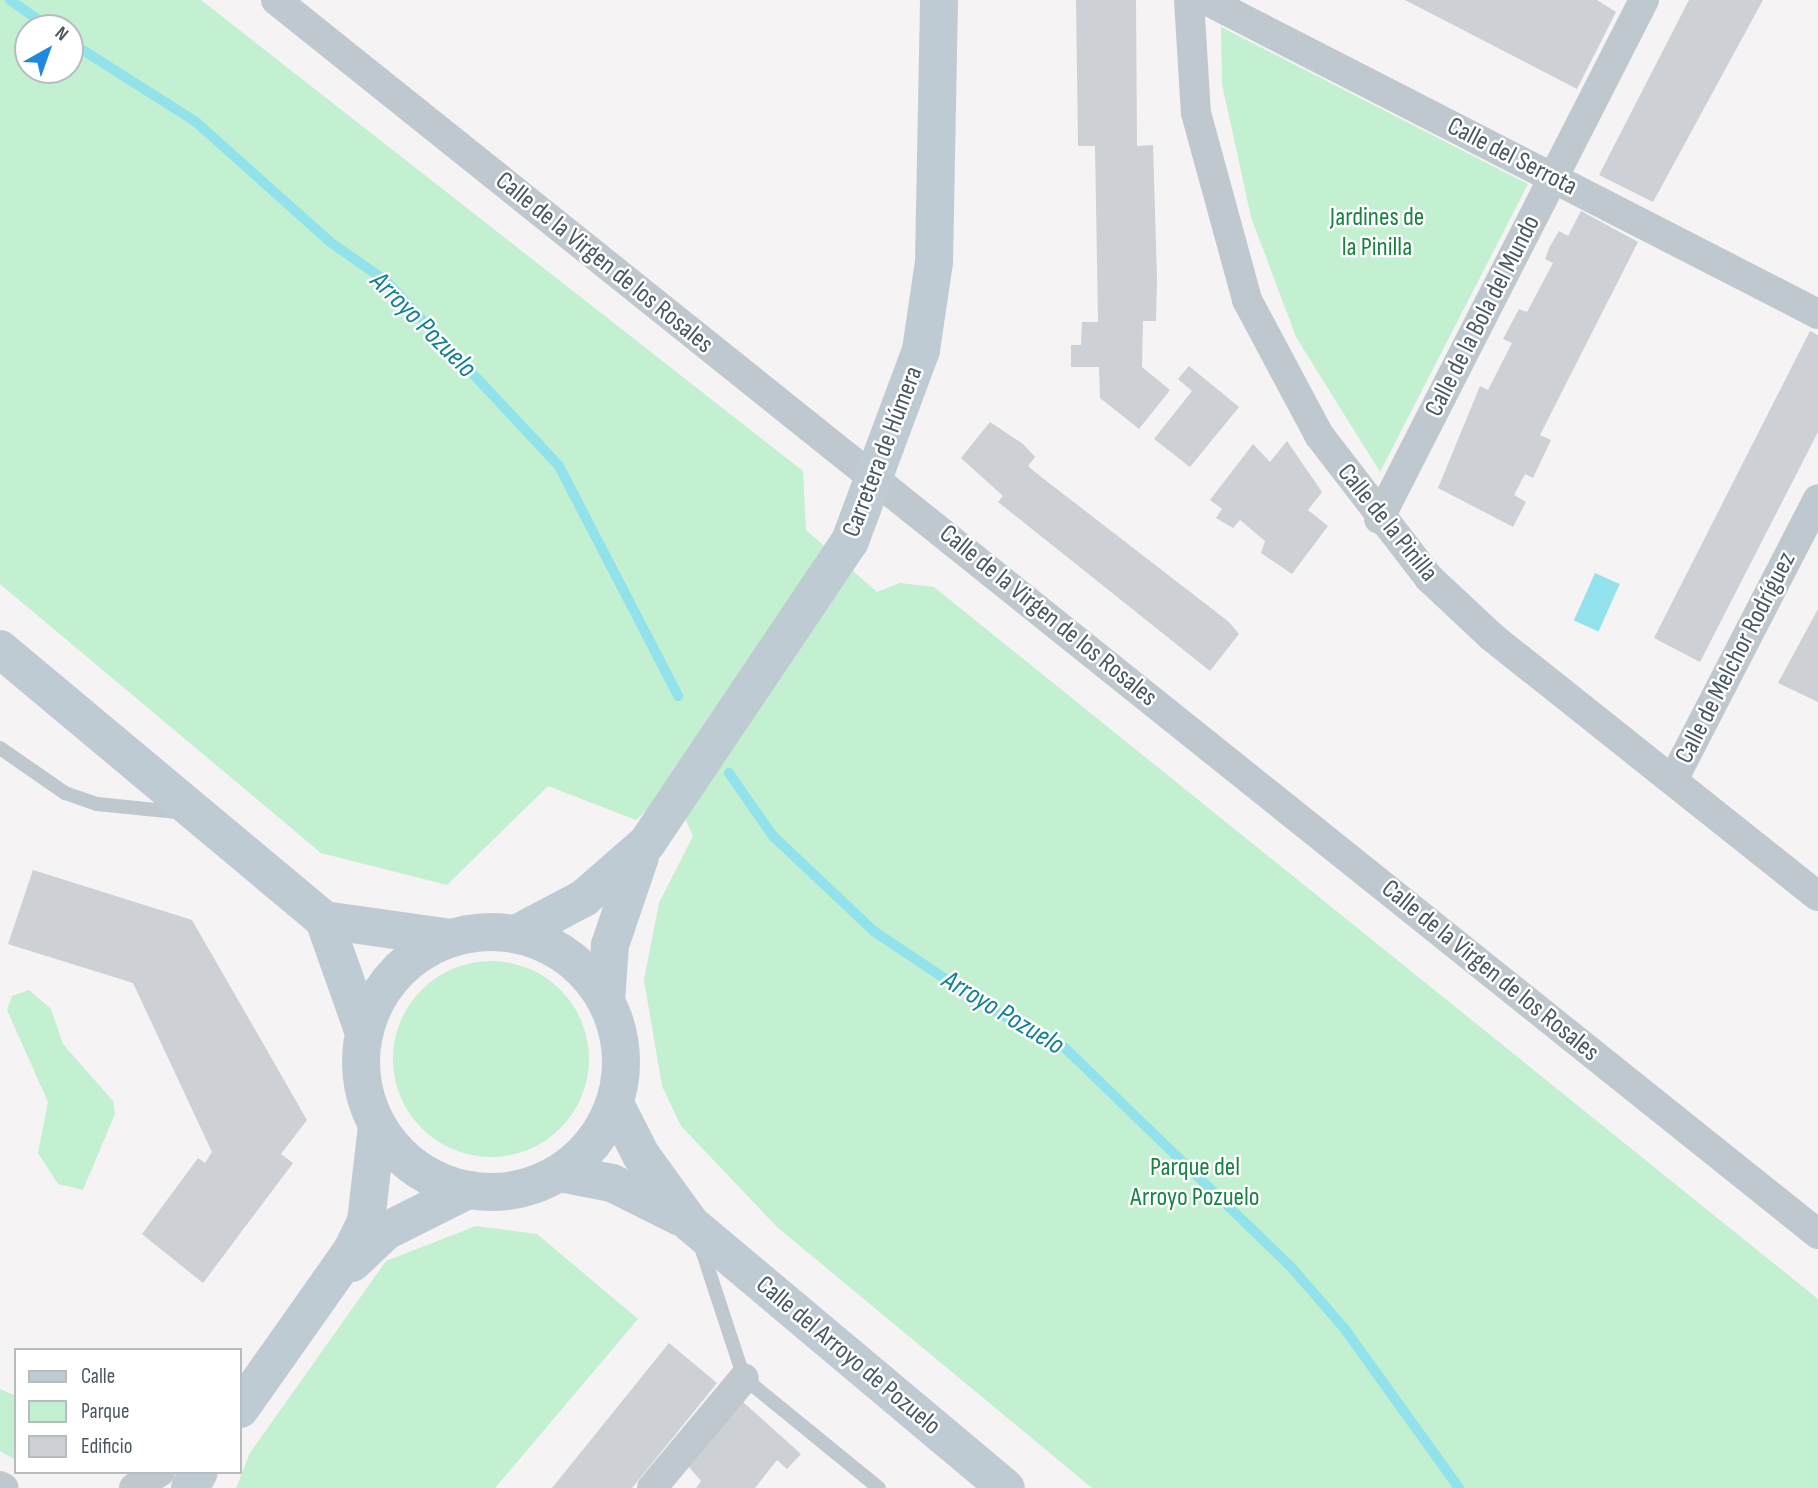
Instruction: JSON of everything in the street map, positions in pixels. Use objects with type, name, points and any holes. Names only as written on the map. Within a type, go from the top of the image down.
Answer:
[{"type":"main road","name":"Carretera de Húmera","points":[[606,1001],[622,897],[647,843],[833,572],[877,480],[921,349],[934,262],[939,0]]},
{"type":"main road","points":[[0,649],[324,920],[364,1033],[362,1081],[377,1126],[366,1221],[335,1279],[244,1400]]},
{"type":"main road","name":"Carretera de Húmera","points":[[516,934],[584,898],[647,843]]},
{"type":"main road","points":[[324,920],[450,938],[516,934],[569,957],[606,1001],[621,1052],[615,1104],[594,1143],[561,1173],[526,1188],[468,1190],[425,1174],[377,1126]]},
{"type":"main road","points":[[364,1033],[395,974],[450,938]]},
{"type":"main road","name":"Calle del Arroyo de Pozuelo","points":[[615,1104],[641,1155],[691,1224]]},
{"type":"main road","name":"Calle del Arroyo de Pozuelo","points":[[561,1173],[612,1183],[691,1224],[1006,1488]]},
{"type":"main road","points":[[335,1279],[386,1231],[468,1190]]},
{"type":"street","name":"Calle de la Virgen de los Rosales","points":[[276,0],[1818,1234]]},
{"type":"street","name":"Calle de la Pinilla","points":[[1189,0],[1196,113],[1248,300],[1319,435],[1379,519],[1429,578],[1492,637],[1818,896]]},
{"type":"street","name":"Calle del Serrota","points":[[1206,0],[1818,314]]},
{"type":"street","name":"Calle de la Bola del Mundo","points":[[1379,519],[1644,0]]},
{"type":"street","name":"Calle de Melchor Rodríguez","points":[[1673,780],[1818,499]]},
{"type":"street","points":[[652,1488],[744,1378]]},
{"type":"street","points":[[134,1488],[157,1474]]},
{"type":"lane","points":[[0,748],[65,793],[97,804],[196,813]]},
{"type":"lane","name":"Calle del Arroyo de Pozuelo","points":[[691,1224],[744,1378]]},
{"type":"lane","points":[[744,1378],[879,1488]]},
{"type":"green space","name":"Parque del Arroyo Pozuelo","points":[[0,0],[201,0],[803,471],[806,530],[877,592],[900,583],[934,587],[1818,1299],[1818,1488],[1092,1488],[777,1227],[681,1126],[662,1086],[644,980],[659,903],[693,836],[685,818],[660,798],[636,820],[548,786],[447,885],[321,853],[0,584]]},
{"type":"green space","name":"Jardines de la Pinilla","points":[[1221,27],[1528,184],[1380,472],[1296,337],[1251,217],[1222,84]]},
{"type":"green space","points":[[491,961],[529,968],[560,990],[582,1021],[589,1059],[582,1097],[560,1128],[529,1150],[491,1157],[453,1150],[422,1128],[400,1097],[393,1059],[400,1021],[422,990],[453,968]]},
{"type":"green space","points":[[29,990],[51,1009],[63,1044],[113,1101],[115,1114],[83,1190],[58,1184],[38,1153],[48,1102],[7,1010],[12,996]]},
{"type":"green space","points":[[476,1226],[537,1234],[638,1319],[495,1488],[236,1488],[250,1453],[386,1261]]},
{"type":"green space","points":[[0,1389],[14,1395],[14,1459],[0,1451]]},
{"type":"water","points":[[1595,573],[1620,584],[1599,631],[1574,621]]},
{"type":"building","points":[[1076,0],[1136,0],[1137,146],[1153,145],[1157,278],[1156,321],[1143,321],[1142,367],[1170,390],[1139,429],[1100,398],[1099,367],[1071,367],[1071,345],[1081,345],[1082,322],[1098,322],[1095,146],[1078,146]]},
{"type":"building","points":[[1405,0],[1597,0],[1616,12],[1577,89]]},
{"type":"building","points":[[1689,0],[1763,0],[1653,202],[1599,175]]},
{"type":"building","points":[[1581,211],[1638,242],[1540,435],[1551,440],[1533,478],[1525,474],[1514,495],[1526,502],[1513,527],[1438,488],[1480,386],[1488,390],[1512,343],[1503,339],[1519,309],[1527,312],[1553,263],[1545,259],[1550,246],[1559,231],[1568,236]]},
{"type":"building","points":[[1810,331],[1818,335],[1818,432],[1700,662],[1654,638]]},
{"type":"building","points":[[1189,366],[1239,407],[1190,467],[1154,439],[1192,391],[1178,379]]},
{"type":"building","points":[[990,422],[1023,444],[1035,457],[1028,466],[1229,622],[1239,634],[1210,671],[998,502],[1003,496],[961,458]]},
{"type":"building","points":[[1287,441],[1322,492],[1308,510],[1328,526],[1292,574],[1261,553],[1265,541],[1240,520],[1233,528],[1216,518],[1222,509],[1210,500],[1253,444],[1270,462]]},
{"type":"building","points":[[1818,609],[1818,702],[1778,683]]},
{"type":"building","points":[[33,870],[192,920],[307,1120],[281,1154],[293,1163],[203,1283],[142,1234],[198,1158],[205,1163],[212,1152],[133,983],[8,944]]},
{"type":"building","points":[[669,1343],[717,1383],[632,1488],[552,1488]]},
{"type":"building","points":[[742,1401],[801,1454],[787,1469],[777,1460],[755,1488],[696,1488],[701,1481],[689,1467]]},
{"type":"waterway","name":"Arroyo Pozuelo","points":[[10,0],[30,14]]},
{"type":"waterway","name":"Arroyo Pozuelo","points":[[84,51],[196,122],[330,242],[386,281],[559,466],[678,696]]},
{"type":"waterway","name":"Arroyo Pozuelo","points":[[729,773],[773,836],[875,932],[989,1008],[1065,1048],[1292,1268],[1344,1328],[1459,1488]]}]
